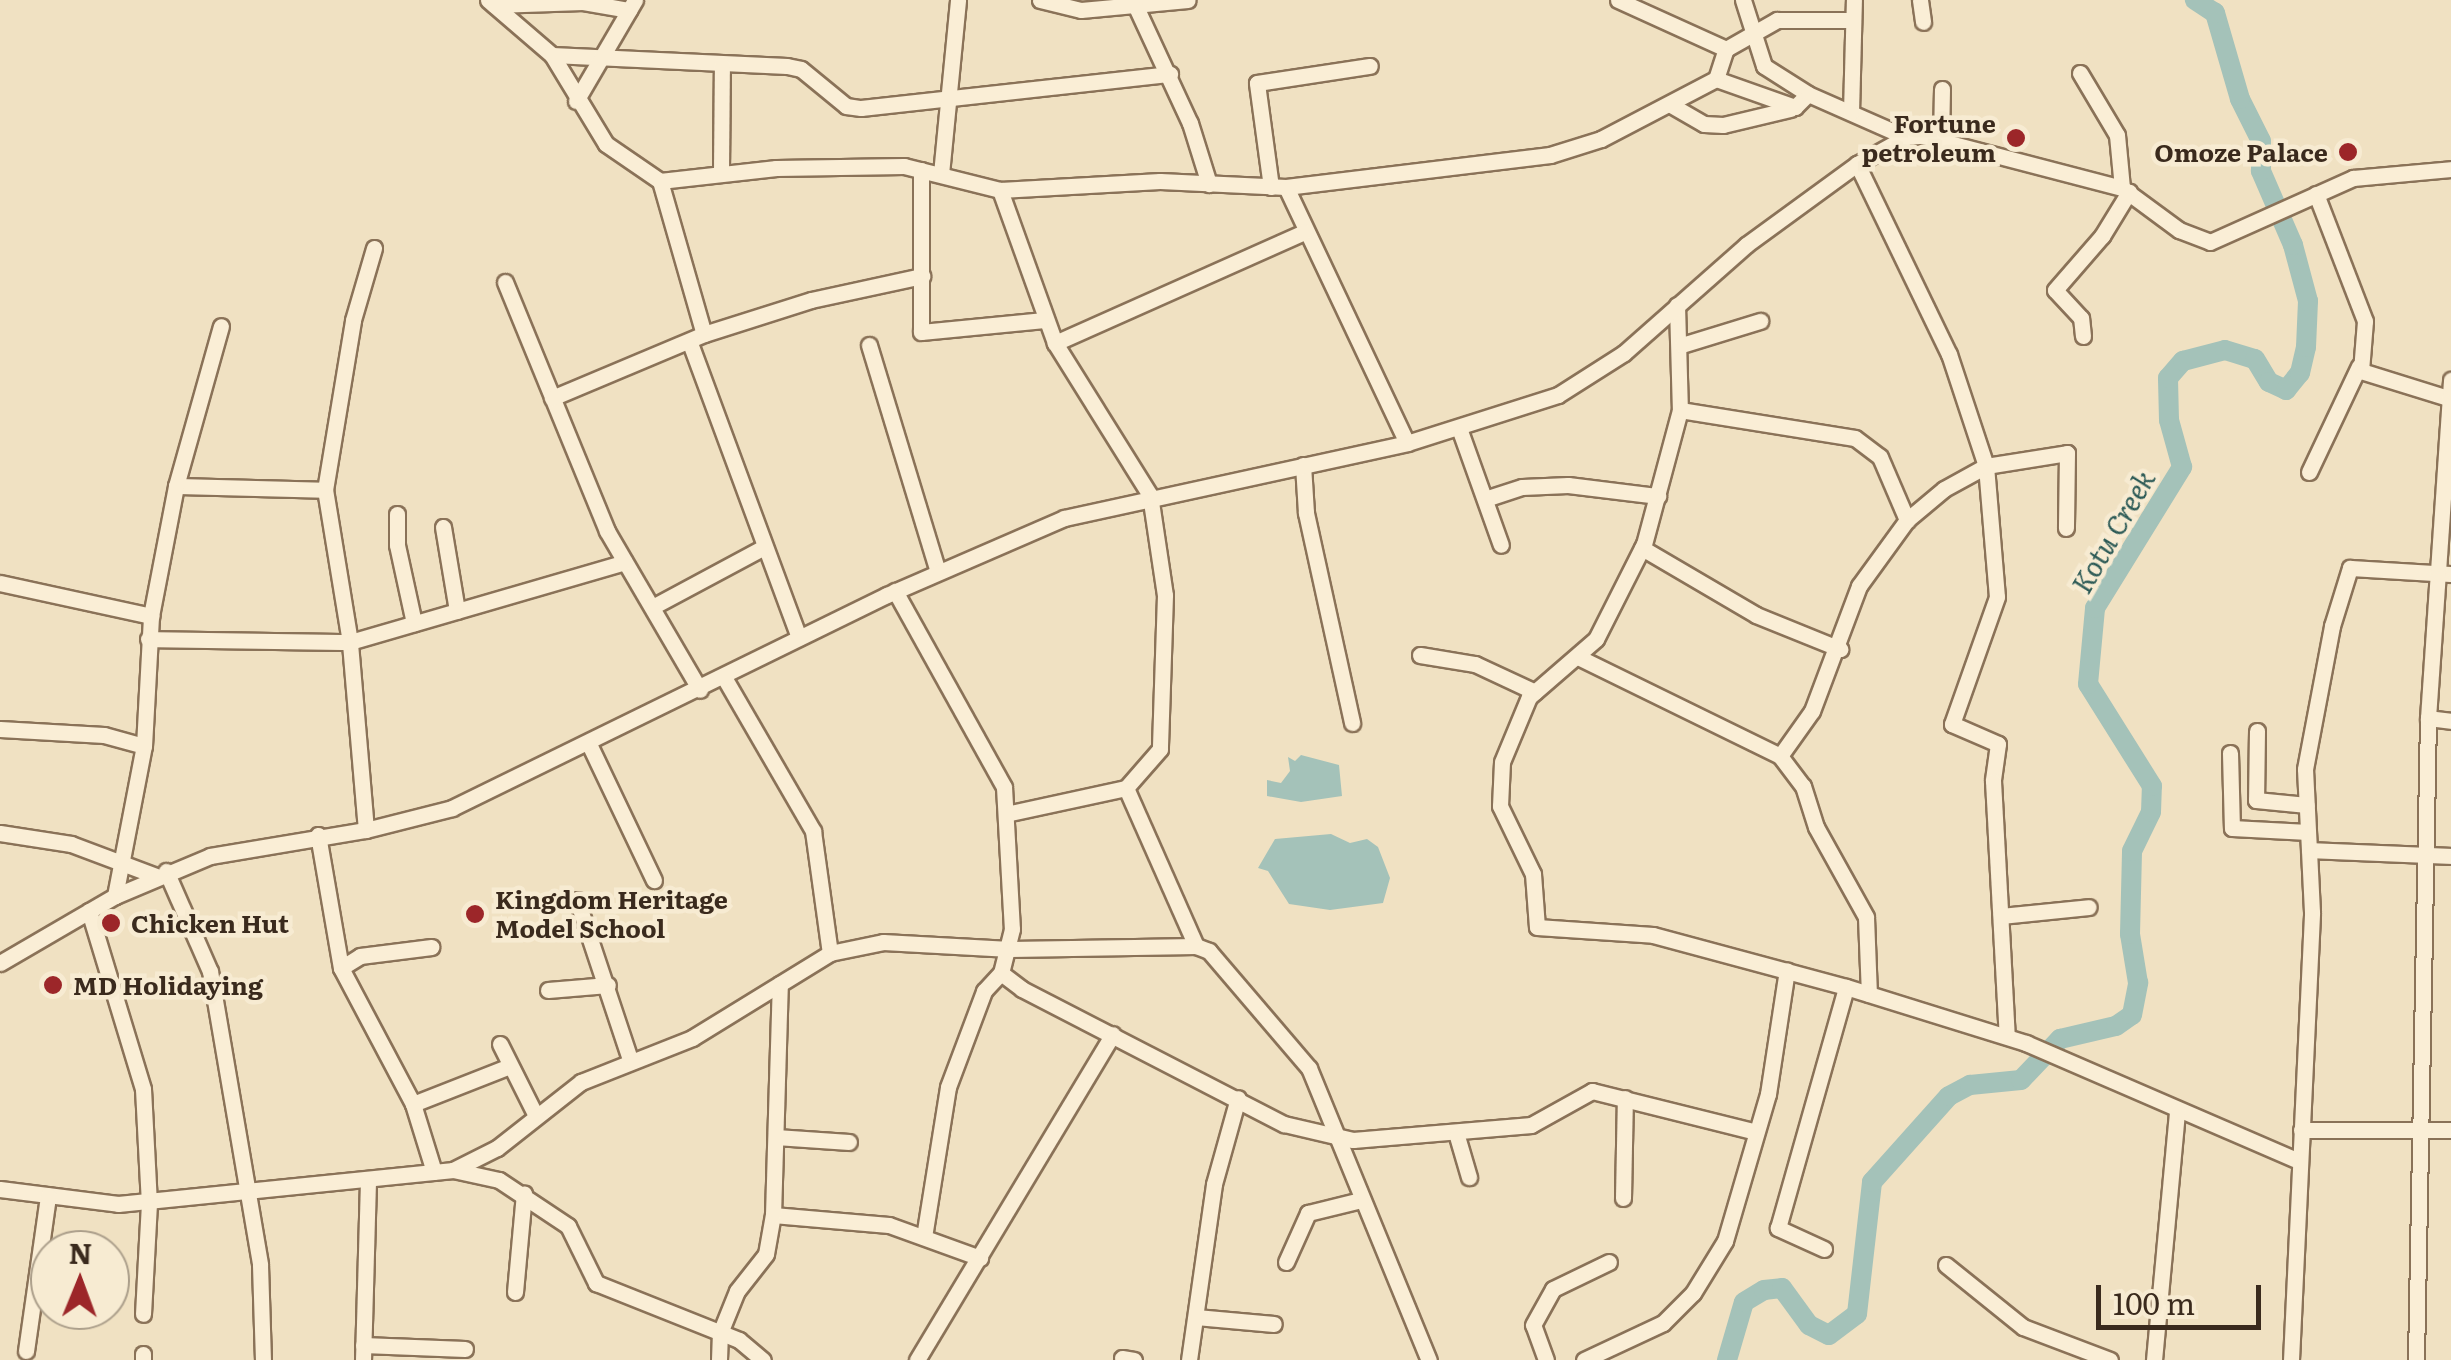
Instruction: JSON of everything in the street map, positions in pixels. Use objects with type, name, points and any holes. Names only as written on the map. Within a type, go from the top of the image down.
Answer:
[{"type":"street","points":[[941,174],[958,0]]},
{"type":"street","points":[[1040,0],[1138,9],[1188,0]]},
{"type":"street","points":[[1618,0],[1726,49]]},
{"type":"street","points":[[1743,0],[1751,36],[1764,66],[1808,94],[1906,138],[1942,140],[2126,190],[2179,230],[2210,242],[2373,172],[2451,169]]},
{"type":"street","points":[[1851,112],[1854,0]]},
{"type":"street","points":[[1920,0],[1923,22]]},
{"type":"street","points":[[491,2],[632,5],[604,61],[576,101]]},
{"type":"street","points":[[491,2],[552,55],[576,101],[606,144],[660,181],[697,339],[764,547],[799,638]]},
{"type":"street","points":[[1138,9],[1170,74],[1208,184]]},
{"type":"street","points":[[660,181],[720,172],[921,170],[1000,190],[1208,184],[1278,187],[1550,155],[1671,105],[1716,79],[1726,49],[1796,15],[1851,20]]},
{"type":"street","points":[[552,55],[604,61],[802,69],[846,106],[862,108],[1170,74]]},
{"type":"street","points":[[720,172],[722,65]]},
{"type":"street","points":[[1370,66],[1258,83],[1278,187],[1407,443]]},
{"type":"street","points":[[2080,73],[2116,135],[2126,190],[2102,236],[2055,290],[2081,318],[2083,336]]},
{"type":"street","points":[[1716,79],[1795,108]]},
{"type":"street","points":[[1942,89],[1942,140]]},
{"type":"street","points":[[1671,105],[1704,124],[1722,125],[1795,108],[1808,94]]},
{"type":"street","points":[[0,962],[161,873],[234,849],[366,830],[452,808],[700,690],[895,591],[1064,518],[1150,495],[1407,443],[1459,428],[1586,380],[1857,164],[1906,138]]},
{"type":"street","points":[[1857,164],[1949,354],[1986,466],[1997,597],[1952,724],[1998,744],[1993,781],[2007,1036]]},
{"type":"street","points":[[921,170],[921,332],[1044,320]]},
{"type":"street","points":[[1000,190],[1055,343],[1150,495],[1164,566],[1160,750],[1126,788],[1010,814]]},
{"type":"street","points":[[2309,472],[2359,366],[2365,321],[2316,194]]},
{"type":"street","points":[[1055,343],[1304,232]]},
{"type":"street","points":[[366,830],[350,642],[325,490],[354,320],[374,248]]},
{"type":"street","points":[[552,398],[697,339],[811,300],[922,276]]},
{"type":"street","points":[[505,282],[625,562],[656,605],[700,690]]},
{"type":"street","points":[[1676,305],[1682,345],[1680,410],[1642,548],[1580,658],[1535,692],[1502,762],[1497,789],[1532,874],[1537,927],[1653,935],[1787,970],[2007,1036],[2299,1161]]},
{"type":"street","points":[[1682,345],[1760,321]]},
{"type":"street","points":[[115,896],[144,746],[151,616],[176,486],[220,326]]},
{"type":"street","points":[[869,345],[938,572]]},
{"type":"street","points":[[2359,366],[2450,398]]},
{"type":"street","points":[[2416,1360],[2428,718],[2444,574],[2451,380]]},
{"type":"street","points":[[1680,410],[1855,438],[1880,457],[1907,520]]},
{"type":"street","points":[[1459,428],[1501,544]]},
{"type":"street","points":[[1780,756],[1812,711],[1840,649],[1859,586],[1907,520],[1986,466],[2027,454],[2066,453],[2066,528]]},
{"type":"street","points":[[1302,465],[1306,513],[1352,722]]},
{"type":"street","points":[[1485,499],[1522,486],[1568,485],[1658,496]]},
{"type":"street","points":[[176,486],[325,490]]},
{"type":"street","points":[[398,514],[396,546],[414,623]]},
{"type":"street","points":[[444,527],[457,611]]},
{"type":"street","points":[[656,605],[764,547]]},
{"type":"street","points":[[1642,548],[1756,615],[1840,649]]},
{"type":"street","points":[[148,639],[350,642],[625,562]]},
{"type":"street","points":[[2291,1360],[2309,850],[2305,769],[2346,575],[2361,565],[2444,574]]},
{"type":"street","points":[[0,583],[151,616]]},
{"type":"street","points":[[895,591],[995,764],[1010,814],[1010,949],[1002,972],[984,991],[948,1088],[924,1237]]},
{"type":"street","points":[[1420,654],[1475,664],[1535,692]]},
{"type":"street","points":[[1580,658],[1780,756],[1803,786],[1816,827],[1866,916],[1870,994]]},
{"type":"street","points":[[724,678],[813,831],[830,953]]},
{"type":"street","points":[[2428,718],[2451,721]]},
{"type":"street","points":[[0,729],[104,735],[144,746]]},
{"type":"street","points":[[2257,731],[2256,800],[2307,805]]},
{"type":"street","points":[[588,744],[654,880]]},
{"type":"street","points":[[2230,753],[2232,828],[2308,832]]},
{"type":"street","points":[[1126,788],[1196,946]]},
{"type":"street","points":[[0,833],[71,844],[121,864],[161,873]]},
{"type":"street","points":[[318,835],[341,968],[413,1104],[434,1172]]},
{"type":"street","points":[[2309,850],[2451,856]]},
{"type":"street","points":[[161,873],[210,971],[260,1265],[263,1360]]},
{"type":"street","points":[[577,900],[630,1059]]},
{"type":"street","points":[[2000,916],[2089,907]]},
{"type":"street","points":[[89,911],[143,1089],[149,1202],[142,1314]]},
{"type":"street","points":[[0,1190],[149,1202],[453,1170],[498,1148],[535,1114],[630,1059],[692,1038],[830,953],[883,942],[1010,949],[1196,946],[1210,951],[1309,1068],[1429,1360]]},
{"type":"street","points":[[341,968],[360,956],[430,947]]},
{"type":"street","points":[[1584,1360],[1662,1323],[1693,1293],[1725,1241],[1756,1132],[1787,970]]},
{"type":"street","points":[[1002,972],[1284,1124],[1336,1136],[1457,1136],[1531,1125],[1583,1092],[1625,1098],[1756,1132]]},
{"type":"street","points":[[719,1360],[720,1333],[737,1291],[766,1254],[774,1215],[780,984]]},
{"type":"street","points":[[548,990],[608,985]]},
{"type":"street","points":[[1824,1249],[1791,1240],[1778,1228],[1846,987]]},
{"type":"street","points":[[917,1360],[1112,1034]]},
{"type":"street","points":[[500,1044],[535,1114]]},
{"type":"street","points":[[413,1104],[510,1066]]},
{"type":"street","points":[[1190,1360],[1214,1184],[1238,1098]]},
{"type":"street","points":[[1623,1198],[1625,1098]]},
{"type":"street","points":[[2154,1360],[2176,1111]]},
{"type":"street","points":[[2301,1130],[2451,1130]]},
{"type":"street","points":[[1457,1136],[1469,1177]]},
{"type":"street","points":[[776,1137],[849,1142]]},
{"type":"street","points":[[453,1170],[524,1193],[568,1226],[596,1284],[720,1333],[763,1360]]},
{"type":"street","points":[[368,1180],[363,1352],[465,1349]]},
{"type":"street","points":[[515,1292],[524,1193]]},
{"type":"street","points":[[26,1350],[48,1196]]},
{"type":"street","points":[[1286,1262],[1308,1213],[1361,1200]]},
{"type":"street","points":[[774,1215],[872,1222],[980,1258]]},
{"type":"street","points":[[1546,1360],[1533,1325],[1553,1289],[1609,1262]]},
{"type":"street","points":[[1946,1264],[2024,1327],[2110,1360]]},
{"type":"street","points":[[1196,1317],[1274,1324]]},
{"type":"water","points":[[1301,755],[1339,765],[1342,796],[1301,802],[1267,796],[1267,780],[1281,783],[1290,771],[1288,757],[1295,761]]},
{"type":"water","points":[[1331,834],[1350,843],[1367,839],[1378,847],[1390,878],[1383,903],[1330,910],[1289,904],[1268,871],[1258,868],[1275,839]]},
{"type":"waterway","name":"Kotu Creek","points":[[1727,1360],[1744,1302],[1764,1290],[1782,1288],[1809,1325],[1829,1335],[1857,1314],[1872,1182],[1949,1096],[1970,1085],[2021,1080],[2060,1039],[2116,1026],[2132,1015],[2138,983],[2130,934],[2132,851],[2151,812],[2152,786],[2088,684],[2095,608],[2182,467],[2169,420],[2168,378],[2183,361],[2225,350],[2255,359],[2269,382],[2286,390],[2300,373],[2306,347],[2308,301],[2293,245],[2261,171],[2261,141],[2240,99],[2215,13],[2195,0]]},
{"type":"place","name":"Fortune petroleum","points":[[2016,138]]},
{"type":"place","name":"Omoze Palace","points":[[2348,152]]},
{"type":"place","name":"Kingdom Heritage Model School","points":[[475,914]]},
{"type":"place","name":"Chicken Hut","points":[[111,923]]},
{"type":"place","name":"MD Holidaying","points":[[53,985]]}]
